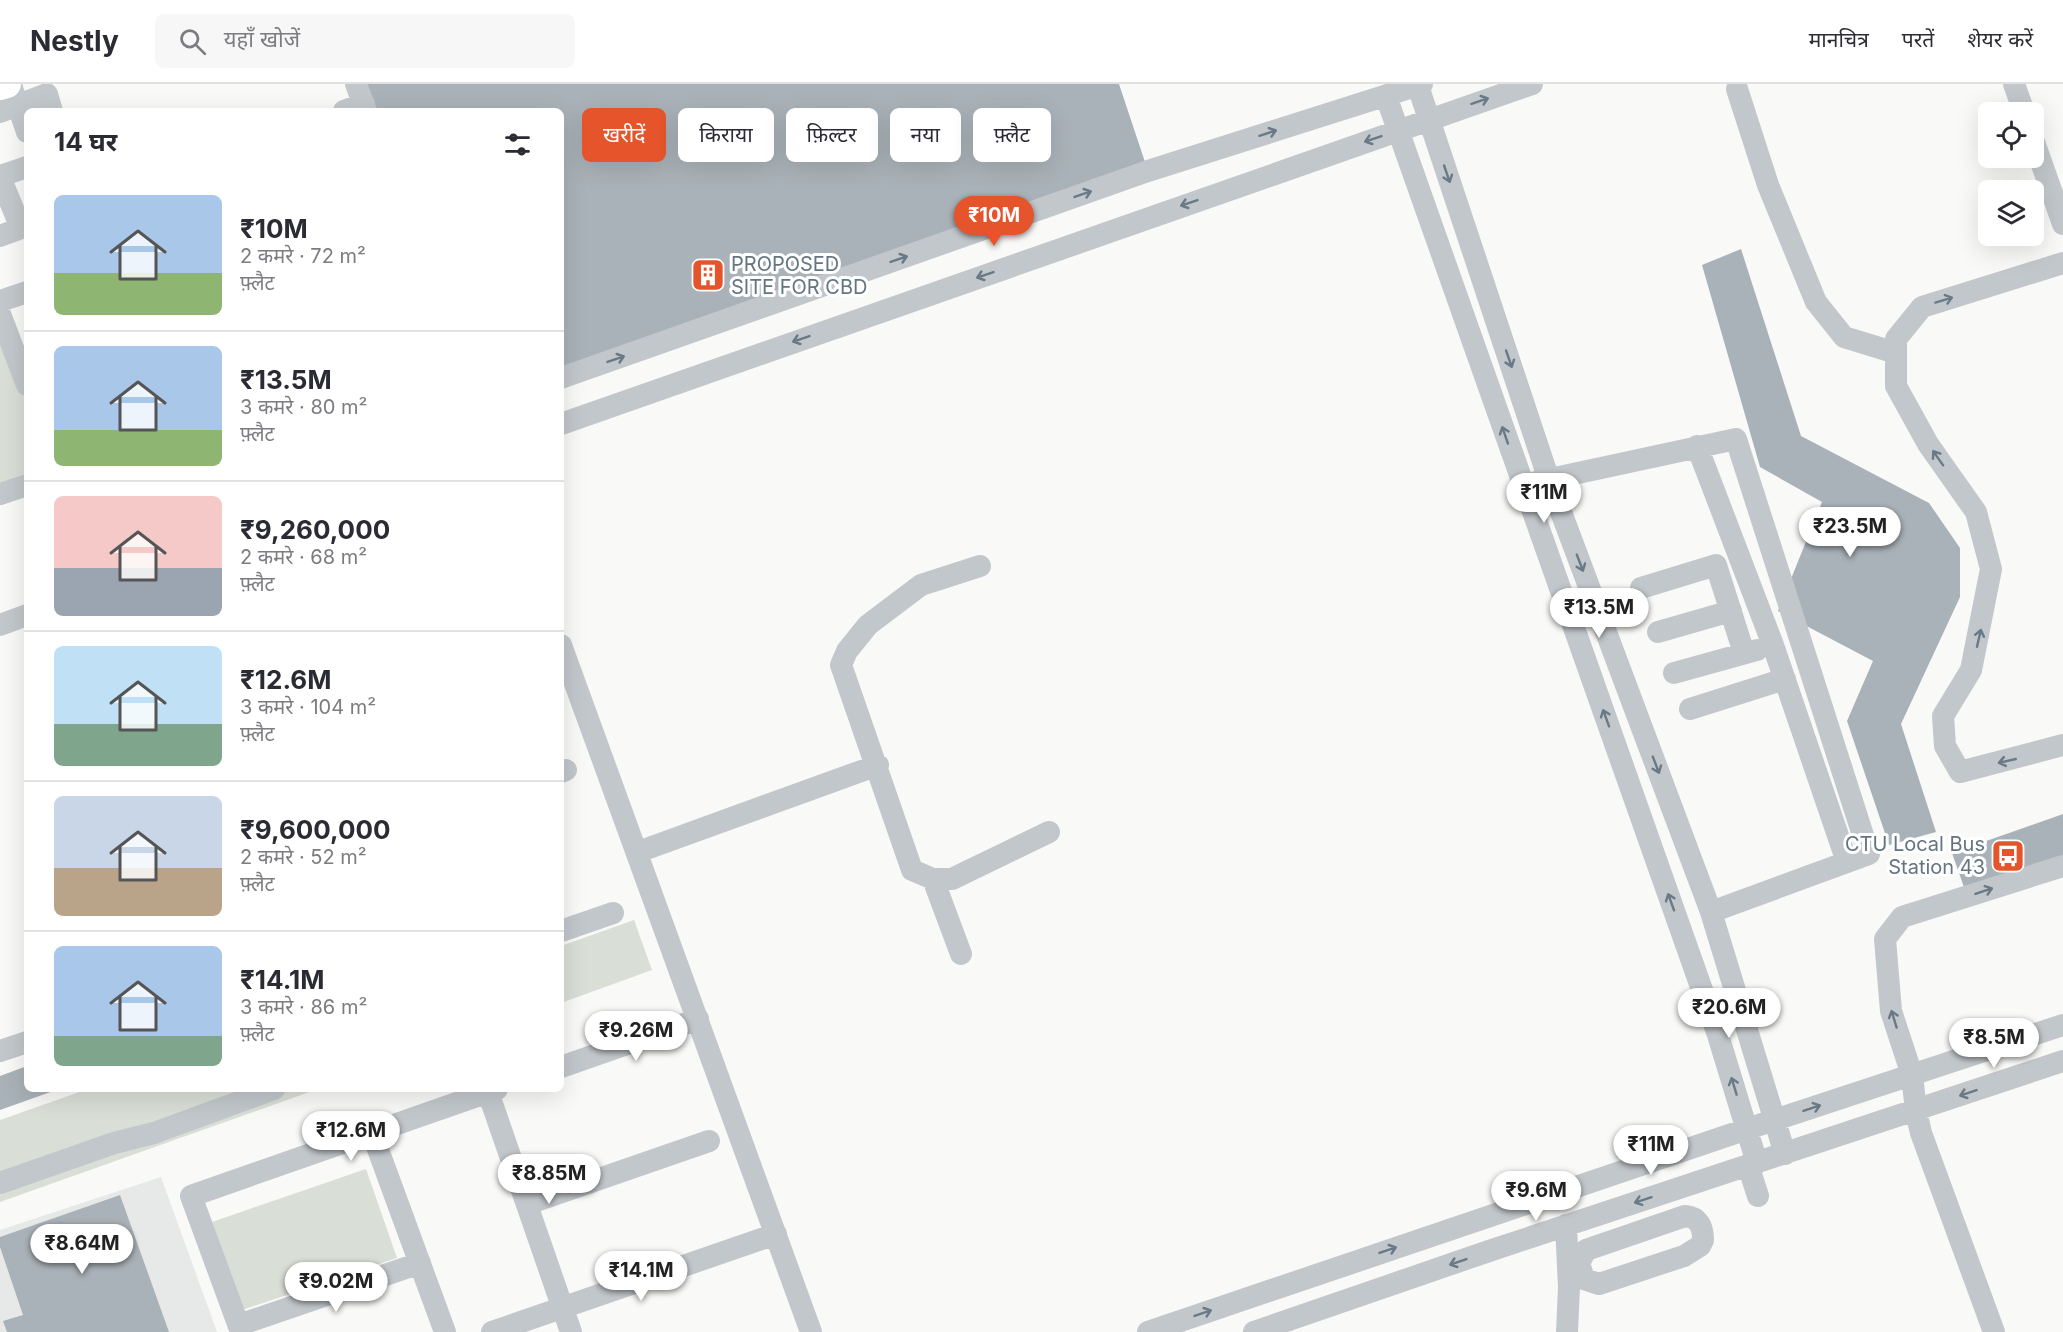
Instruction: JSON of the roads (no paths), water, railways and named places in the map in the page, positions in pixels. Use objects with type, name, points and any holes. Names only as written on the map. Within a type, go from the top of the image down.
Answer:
[{"type":"street","points":[[564,423],[1532,84]]},
{"type":"street","points":[[2014,84],[2020,102]]},
{"type":"street","points":[[564,377],[1148,171],[1420,85],[1428,119],[1549,480],[1711,912],[1785,1154]]},
{"type":"street","points":[[1737,89],[1768,185],[1816,302],[1844,337],[1896,353]]},
{"type":"street","points":[[7,94],[49,102]]},
{"type":"street","points":[[7,94],[24,126]]},
{"type":"street","points":[[1386,96],[1718,1035],[1747,1129],[1758,1196]]},
{"type":"street","points":[[0,236],[24,227],[0,176],[24,168]]},
{"type":"street","points":[[2043,168],[2063,224]]},
{"type":"street","points":[[2063,263],[1922,307],[1896,339],[1896,386],[1928,444],[1976,512],[1991,569],[1971,670],[1943,716],[1945,746],[1960,772],[2063,746]]},
{"type":"street","points":[[0,301],[24,293]]},
{"type":"street","points":[[0,314],[24,377]]},
{"type":"street","points":[[1523,485],[1736,439],[1869,854],[1711,912]]},
{"type":"street","points":[[1697,446],[1773,645],[1846,862]]},
{"type":"street","points":[[0,494],[24,485]]},
{"type":"street","points":[[1641,588],[1716,565],[1744,653]]},
{"type":"street","points":[[980,566],[921,585],[868,625],[847,651],[841,665],[878,765],[912,870],[933,879],[952,879],[1049,832]]},
{"type":"street","points":[[1658,632],[1731,611]]},
{"type":"street","points":[[0,625],[24,616]]},
{"type":"street","points":[[1674,674],[1773,645]]},
{"type":"street","points":[[564,653],[811,1332]]},
{"type":"street","points":[[1690,709],[1785,680]]},
{"type":"street","points":[[638,852],[878,765]]},
{"type":"street","points":[[1994,1332],[1927,1154],[1916,1111],[1912,1074],[1891,1011],[1885,939],[1902,916],[2063,866]]},
{"type":"street","points":[[933,879],[961,954]]},
{"type":"street","points":[[564,930],[613,913]]},
{"type":"street","points":[[564,1066],[698,1019]]},
{"type":"street","points":[[1148,1332],[1747,1129],[2063,1025]]},
{"type":"street","points":[[0,1051],[24,1042]]},
{"type":"street","points":[[1245,1299],[1256,1332],[1566,1225],[2063,1061]]},
{"type":"street","points":[[0,1183],[114,1143],[154,1133],[266,1092]]},
{"type":"street","points":[[420,1263],[240,1328],[191,1196],[490,1092]]},
{"type":"street","points":[[493,1092],[527,1204],[571,1332]]},
{"type":"street","points":[[372,1133],[445,1332]]},
{"type":"street","points":[[527,1204],[709,1141]]},
{"type":"street","points":[[1684,1186],[1690,1216]]},
{"type":"street","points":[[1690,1216],[1698,1221],[1703,1233],[1700,1246],[1695,1250],[1684,1256],[1599,1284],[1584,1279],[1579,1263],[1586,1250],[1690,1216]]},
{"type":"street","points":[[1566,1225],[1569,1287],[1567,1332]]},
{"type":"street","points":[[492,1332],[776,1234]]},
{"type":"place","name":"PROPOSED SITE FOR CBD","points":[[708,275]]},
{"type":"place","name":"CTU Local Bus Station 43","points":[[2008,856]]}]
